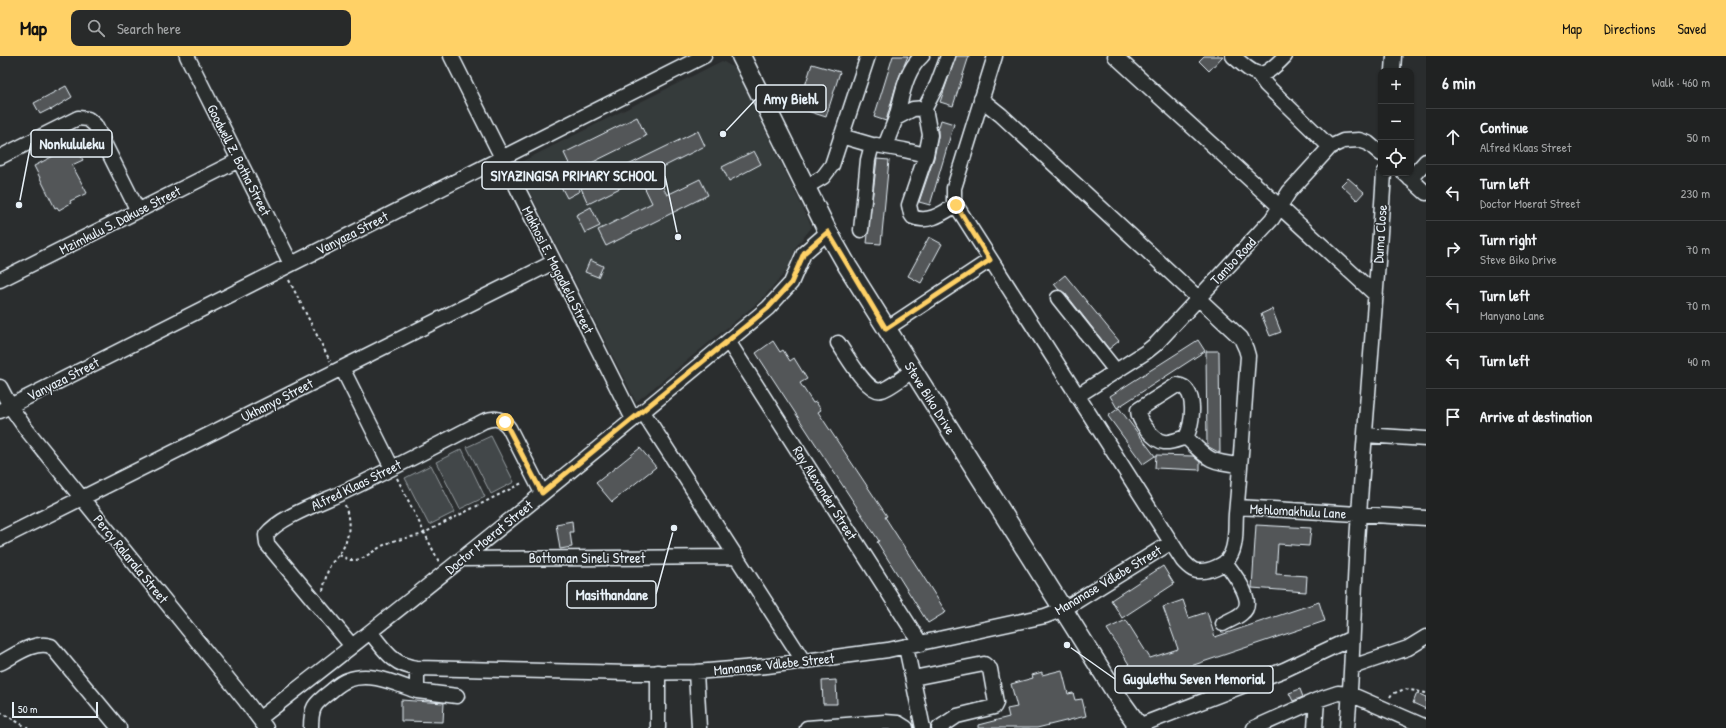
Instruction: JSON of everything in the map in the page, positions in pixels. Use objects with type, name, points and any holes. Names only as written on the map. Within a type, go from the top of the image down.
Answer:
[{"type":"main road","name":"Steve Biko Drive","points":[[741,56],[828,232],[886,329],[1137,727]]},
{"type":"street","name":"Goodwell Z. Botha Street","points":[[187,56],[239,160],[287,266]]},
{"type":"street","name":"Makhosi E. Magadlela Street","points":[[451,56],[554,262],[638,415],[736,557],[804,662]]},
{"type":"street","points":[[806,187],[823,177],[832,165],[868,56]]},
{"type":"street","points":[[861,230],[868,160],[896,118],[907,77],[916,62],[922,56]]},
{"type":"street","points":[[948,56],[937,85],[925,108],[930,135],[926,155],[909,205],[911,214],[917,219],[927,219],[956,205]]},
{"type":"street","points":[[981,99],[1001,115],[1240,338],[1248,356],[1233,550],[1230,557],[1225,562],[1209,570],[1198,571],[1191,568],[1183,561],[1170,543],[956,205],[953,195],[954,188],[981,99],[995,56]]},
{"type":"street","points":[[1115,56],[1376,296]]},
{"type":"street","points":[[1233,56],[1251,72],[1259,75],[1266,85],[1330,147]]},
{"type":"street","points":[[1259,75],[1268,72],[1285,56]]},
{"type":"street","points":[[1393,68],[1394,56]]},
{"type":"street","name":"Vanyaza Street","points":[[5,408],[502,158],[695,58]]},
{"type":"street","points":[[896,118],[913,109],[925,108]]},
{"type":"street","points":[[0,157],[78,118],[88,119],[96,125],[138,211]]},
{"type":"street","points":[[842,136],[926,155]]},
{"type":"street","name":"Tambo Road","points":[[1077,396],[1156,344],[1272,219],[1290,192],[1330,147],[1343,141],[1359,140],[1368,143],[1378,151]]},
{"type":"street","name":"Mzimkulu S. Dakuse Street","points":[[0,280],[239,160]]},
{"type":"street","points":[[1414,170],[1426,161]]},
{"type":"street","name":"Duma Close","points":[[1347,728],[1352,667],[1358,514],[1376,296],[1384,176]]},
{"type":"street","points":[[1407,176],[1426,193]]},
{"type":"street","name":"Doctor Moerat Street","points":[[263,723],[352,646],[445,572],[768,308],[791,283],[804,253],[828,232]]},
{"type":"street","points":[[886,329],[990,260]]},
{"type":"street","name":"Ukhanyo Street","points":[[0,539],[554,262]]},
{"type":"street","points":[[1058,298],[1116,371]]},
{"type":"street","name":"Ray Alexander Street","points":[[728,341],[921,644]]},
{"type":"street","points":[[838,343],[865,383],[875,390],[882,390],[913,370]]},
{"type":"street","points":[[339,370],[392,468]]},
{"type":"street","name":"Percy Ralarala Street","points":[[0,387],[5,408],[26,429],[263,723]]},
{"type":"street","name":"Alfred Klaas Street","points":[[352,646],[267,544],[266,535],[274,527],[286,519],[340,495],[484,421],[493,418],[505,422],[509,428],[542,493]]},
{"type":"street","points":[[1365,435],[1426,439]]},
{"type":"street","points":[[1186,437],[1208,458],[1219,463],[1240,465]]},
{"type":"street","name":"Mehlomakhulu Lane","points":[[1237,507],[1426,518]]},
{"type":"street","name":"Mananase Vdlebe Street","points":[[370,632],[393,660],[406,667],[417,668],[696,672],[804,662],[921,644],[1033,619],[1064,609],[1170,543]]},
{"type":"street","name":"Bottoman Sineli Street","points":[[462,558],[736,557]]},
{"type":"street","points":[[1222,624],[1242,613],[1247,608],[1248,602],[1239,582],[1225,562]]},
{"type":"street","points":[[1352,667],[1408,648],[1426,637]]},
{"type":"street","points":[[1137,727],[1284,670],[1352,638]]},
{"type":"street","points":[[0,663],[36,645],[42,644],[51,646],[118,728]]},
{"type":"street","points":[[906,647],[923,728]]},
{"type":"street","points":[[913,678],[984,664],[990,669],[996,703],[994,707],[957,716],[939,728]]},
{"type":"street","points":[[417,668],[417,691]]},
{"type":"street","points":[[658,672],[658,728]]},
{"type":"street","points":[[696,672],[699,728]]},
{"type":"street","points":[[311,728],[311,715],[316,703],[348,679],[372,678],[417,691],[457,696]]},
{"type":"street","points":[[1254,728],[1317,700],[1338,693],[1350,694],[1426,727]]},
{"type":"street","points":[[1315,728],[1317,700]]},
{"type":"street","points":[[807,728],[885,722],[898,723],[906,728]]},
{"type":"path","points":[[287,266],[339,370]]},
{"type":"path","points":[[392,468],[445,572]]},
{"type":"path","points":[[339,555],[344,558],[356,560],[393,541],[424,533],[534,477]]},
{"type":"path","points":[[315,602],[322,596],[326,576],[331,564],[345,545],[348,534],[348,515],[340,495]]},
{"type":"path","points":[[1384,709],[1392,694],[1405,689],[1426,694]]},
{"type":"path","points":[[0,712],[28,728]]},
{"type":"shaded area","points":[[722,61],[736,69],[812,227],[795,248],[789,268],[761,300],[636,402],[519,171],[523,161]]},
{"type":"shaded area","points":[[491,436],[514,482],[491,494],[467,447]]},
{"type":"shaded area","points":[[462,449],[485,497],[460,509],[436,462]]},
{"type":"shaded area","points":[[431,465],[455,512],[429,525],[405,478]]},
{"type":"building","points":[[893,56],[908,56],[897,82],[886,121],[874,117]]},
{"type":"building","points":[[956,56],[969,56],[953,106],[940,102]]},
{"type":"building","points":[[1204,56],[1223,56],[1209,71],[1199,61]]},
{"type":"building","points":[[812,64],[840,72],[826,117],[798,108]]},
{"type":"building","points":[[66,86],[72,97],[51,110],[50,109],[40,114],[34,103]]},
{"type":"building","points":[[637,117],[646,136],[573,172],[564,153]]},
{"type":"building","points":[[941,120],[954,124],[930,205],[919,202],[934,158]]},
{"type":"building","points":[[698,131],[705,146],[655,171],[667,195],[700,179],[708,195],[606,246],[598,230],[652,203],[640,178],[588,204],[581,188]]},
{"type":"building","points":[[75,145],[83,160],[72,165],[87,193],[70,201],[71,203],[59,210],[57,207],[55,208],[34,166]]},
{"type":"building","points":[[754,151],[761,164],[729,181],[722,167]]},
{"type":"building","points":[[877,159],[889,160],[881,244],[867,243]]},
{"type":"building","points":[[571,172],[580,191],[567,198],[557,179]]},
{"type":"building","points":[[1348,178],[1364,192],[1357,200],[1341,185]]},
{"type":"building","points":[[591,207],[600,226],[585,233],[576,215]]},
{"type":"building","points":[[929,237],[942,244],[921,283],[908,276]]},
{"type":"building","points":[[590,260],[603,266],[598,277],[585,272]]},
{"type":"building","points":[[1065,275],[1119,341],[1109,349],[1065,293],[1059,290],[1054,284]]},
{"type":"building","points":[[1272,309],[1281,332],[1270,336],[1261,314]]},
{"type":"building","points":[[1198,340],[1205,351],[1117,408],[1110,396]]},
{"type":"building","points":[[773,341],[780,352],[783,350],[790,361],[794,358],[807,379],[800,383],[813,403],[816,402],[821,410],[818,412],[887,516],[885,517],[946,612],[928,623],[877,542],[879,541],[756,353]]},
{"type":"building","points":[[1206,351],[1219,351],[1220,453],[1207,446]]},
{"type":"building","points":[[1119,408],[1155,456],[1143,464],[1108,416]]},
{"type":"building","points":[[640,448],[656,467],[612,502],[596,483]]},
{"type":"building","points":[[1156,455],[1193,456],[1200,462],[1200,470],[1155,468]]},
{"type":"building","points":[[572,521],[573,532],[570,532],[572,547],[560,549],[556,524]]},
{"type":"building","points":[[1256,525],[1311,528],[1309,546],[1278,544],[1276,574],[1307,576],[1306,592],[1252,588]]},
{"type":"building","points":[[1163,566],[1174,584],[1122,618],[1111,600]]},
{"type":"building","points":[[1183,600],[1189,618],[1207,612],[1215,637],[1319,602],[1325,621],[1170,673],[1168,665],[1140,682],[1107,629],[1126,620],[1150,658],[1178,649],[1163,607]]},
{"type":"building","points":[[1062,670],[1068,694],[1073,693],[1075,700],[1082,699],[1086,716],[1037,728],[978,728],[978,725],[1009,717],[1007,709],[1017,707],[1011,684],[1033,678],[1032,675],[1042,672],[1042,675]]},
{"type":"building","points":[[836,680],[837,704],[823,704],[822,681]]},
{"type":"building","points":[[1300,689],[1303,697],[1293,701],[1289,693]]},
{"type":"building","points":[[1417,693],[1426,697],[1426,709],[1413,703]]},
{"type":"building","points":[[401,700],[444,703],[443,722],[401,721]]},
{"type":"place","name":"Amy Biehl","points":[[723,134]]},
{"type":"place","name":"Nonkululeku","points":[[19,205]]},
{"type":"place","name":"SIYAZINGISA PRIMARY SCHOOL","points":[[678,237]]},
{"type":"place","name":"Masithandane","points":[[674,528]]},
{"type":"place","name":"Gugulethu Seven Memorial","points":[[1067,645]]},
{"type":"route","points":[[505,422],[542,493],[643,412],[768,308],[795,277],[800,260],[804,253],[828,232],[886,329],[990,260],[956,205]]}]
